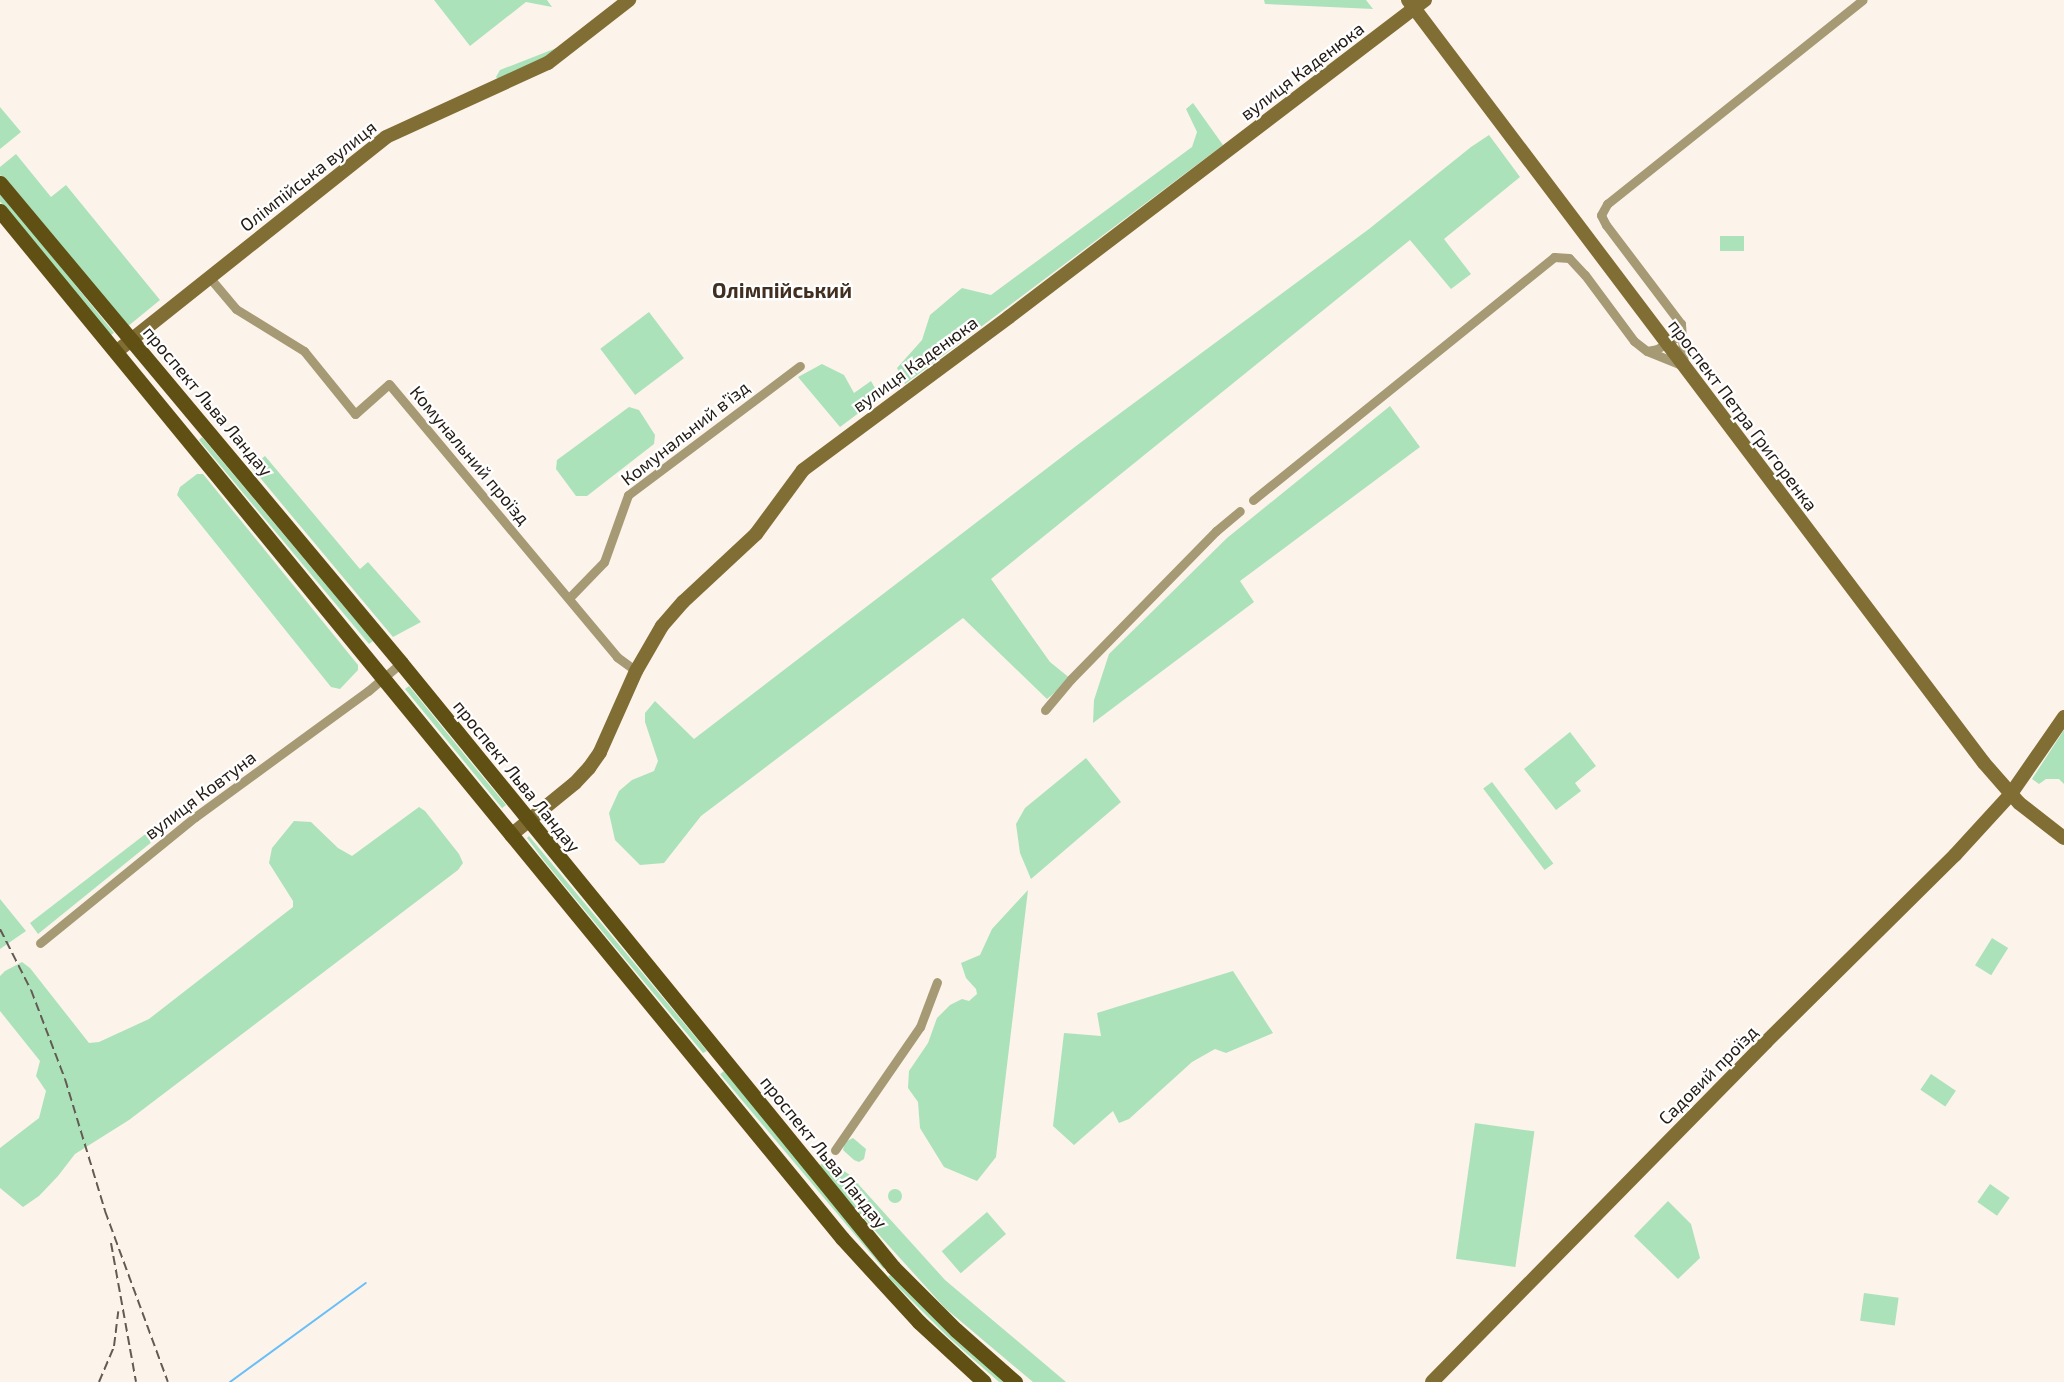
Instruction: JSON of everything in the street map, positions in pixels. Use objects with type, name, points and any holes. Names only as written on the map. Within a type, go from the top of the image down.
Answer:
[{"type":"main road","name":"проспект Льва Ландау","points":[[0,183],[401,663],[893,1267],[956,1330],[1015,1382]]},
{"type":"main road","points":[[0,211],[884,1287],[984,1382]]},
{"type":"main road","points":[[136,377],[151,364]]},
{"type":"main road","points":[[704,1070],[720,1056]]},
{"type":"street","name":"Олімпійська вулиця","points":[[116,352],[386,137],[548,63],[629,0]]},
{"type":"street","points":[[1253,500],[1554,257],[1569,258],[1585,275],[1634,341],[1647,351],[1684,366],[1681,324],[1605,225],[1601,215],[1607,204],[1863,0]]},
{"type":"street","name":"проспект Петра Григоренка","points":[[1416,3],[1666,343],[1925,688],[2010,795],[2063,835]]},
{"type":"street","name":"вулиця Каденюка","points":[[512,835],[589,768],[600,752],[636,671],[667,619],[756,534],[806,467],[1009,317],[1416,3]]},
{"type":"street","name":"Комунальний проїзд","points":[[209,277],[236,309],[304,351],[355,414],[389,384],[569,598]]},
{"type":"street","points":[[1647,351],[1657,349],[1677,337],[1681,324]]},
{"type":"street","name":"Комунальний в’їзд","points":[[569,598],[604,562],[628,495],[800,366]]},
{"type":"street","points":[[1045,710],[1071,679],[1216,531],[1240,511]]},
{"type":"street","points":[[569,598],[617,657],[636,671]]},
{"type":"street","name":"вулиця Ковтуна","points":[[40,943],[195,818],[401,663]]},
{"type":"street","name":"Садовий проїзд","points":[[1432,1382],[1752,1056],[1887,925],[2010,795],[2064,717]]},
{"type":"street","points":[[835,1150],[920,1027],[937,982]]},
{"type":"green space","points":[[434,0],[547,0],[552,7],[526,2],[470,46]]},
{"type":"green space","points":[[1264,0],[1366,0],[1373,9],[1265,4]]},
{"type":"green space","points":[[559,47],[559,51],[498,79],[496,77],[500,70]]},
{"type":"green space","points":[[1193,103],[1223,145],[905,384],[897,368],[922,340],[930,315],[962,288],[991,295],[1192,147],[1197,132],[1186,109]]},
{"type":"green space","points":[[0,107],[21,132],[0,149]]},
{"type":"green space","points":[[1489,135],[1520,177],[1444,239],[1471,274],[1451,289],[1410,240],[991,579],[1050,662],[1071,679],[1047,699],[963,618],[701,816],[664,863],[640,865],[615,840],[609,813],[619,791],[632,780],[654,771],[658,761],[645,722],[645,713],[655,701],[694,739],[1080,443],[1369,229]]},
{"type":"green space","points":[[16,154],[51,197],[66,185],[160,300],[127,327],[0,175],[0,167]]},
{"type":"green space","points":[[0,192],[114,333],[109,336],[0,202]]},
{"type":"green space","points":[[1720,236],[1744,236],[1744,251],[1720,251]]},
{"type":"green space","points":[[649,312],[684,358],[635,395],[600,349]]},
{"type":"green space","points":[[822,364],[844,375],[854,393],[871,381],[880,397],[840,427],[798,377]]},
{"type":"green space","points":[[1390,406],[1420,447],[1240,581],[1254,602],[1093,723],[1094,700],[1109,654],[1227,538]]},
{"type":"green space","points":[[629,407],[639,410],[655,435],[654,444],[587,496],[576,496],[556,469],[557,460]]},
{"type":"green space","points":[[202,437],[373,641],[369,644],[199,440]]},
{"type":"green space","points":[[265,456],[360,569],[368,562],[421,622],[393,637],[251,467]]},
{"type":"green space","points":[[197,474],[203,474],[358,665],[358,670],[340,689],[331,687],[177,495],[180,487]]},
{"type":"green space","points":[[409,686],[506,805],[502,808],[405,689]]},
{"type":"green space","points":[[2064,730],[2064,784],[2059,779],[2046,779],[2039,784],[2032,779]]},
{"type":"green space","points":[[1570,732],[1596,766],[1575,783],[1581,791],[1556,810],[1524,769]]},
{"type":"green space","points":[[1086,758],[1121,802],[1031,879],[1020,853],[1016,824],[1025,808]]},
{"type":"green space","points":[[1492,782],[1553,863],[1545,870],[1483,789]]},
{"type":"green space","points":[[419,807],[425,811],[459,854],[463,863],[458,870],[129,1120],[75,1154],[39,1196],[23,1207],[0,1188],[0,1148],[39,1118],[46,1091],[36,1076],[40,1061],[0,1011],[0,976],[5,971],[22,962],[30,968],[89,1043],[99,1042],[149,1019],[293,907],[293,901],[269,863],[272,848],[294,821],[311,822],[338,848],[352,856]]},
{"type":"green space","points":[[148,832],[153,841],[38,934],[30,923]]},
{"type":"green space","points":[[529,836],[707,1051],[703,1053],[615,947],[545,862],[527,838]]},
{"type":"green space","points":[[1028,890],[996,1157],[977,1181],[944,1167],[920,1128],[918,1102],[908,1088],[909,1071],[928,1043],[937,1018],[950,1005],[962,999],[969,1001],[977,994],[976,989],[966,978],[961,963],[980,955],[992,929]]},
{"type":"green space","points":[[0,899],[26,931],[0,949]]},
{"type":"green space","points":[[1992,938],[2008,948],[1991,975],[1975,965]]},
{"type":"green space","points":[[1233,971],[1273,1033],[1226,1053],[1215,1049],[1192,1062],[1129,1119],[1119,1123],[1113,1111],[1074,1145],[1053,1126],[1064,1033],[1101,1036],[1097,1013]]},
{"type":"green space","points":[[724,1071],[887,1266],[883,1269],[720,1074]]},
{"type":"green space","points":[[1931,1074],[1956,1091],[1945,1107],[1920,1090]]},
{"type":"green space","points":[[1475,1123],[1534,1131],[1515,1267],[1456,1259]]},
{"type":"green space","points":[[853,1138],[866,1149],[864,1159],[859,1162],[843,1150],[845,1142]]},
{"type":"green space","points":[[827,1160],[850,1175],[945,1280],[1066,1382],[1033,1382],[945,1308],[824,1174],[820,1165]]},
{"type":"green space","points":[[1990,1184],[2010,1198],[1997,1216],[1977,1202]]},
{"type":"green space","points":[[892,1189],[898,1189],[902,1196],[898,1203],[892,1203],[888,1199],[888,1193]]},
{"type":"green space","points":[[1668,1201],[1691,1224],[1700,1258],[1678,1279],[1634,1236]]},
{"type":"green space","points":[[987,1212],[1006,1234],[961,1273],[942,1251]]},
{"type":"green space","points":[[892,1273],[1007,1382],[999,1382],[948,1337],[888,1277]]},
{"type":"green space","points":[[1864,1293],[1899,1298],[1895,1326],[1860,1321]]},
{"type":"waterway","points":[[230,1382],[366,1283]]},
{"type":"railway","points":[[0,929],[31,990],[65,1079],[105,1211],[168,1382]]},
{"type":"railway","points":[[111,1243],[136,1382]]},
{"type":"railway","points":[[99,1382],[114,1346],[118,1311]]},
{"type":"district","name":"Олімпійський","points":[[782,290]]}]
